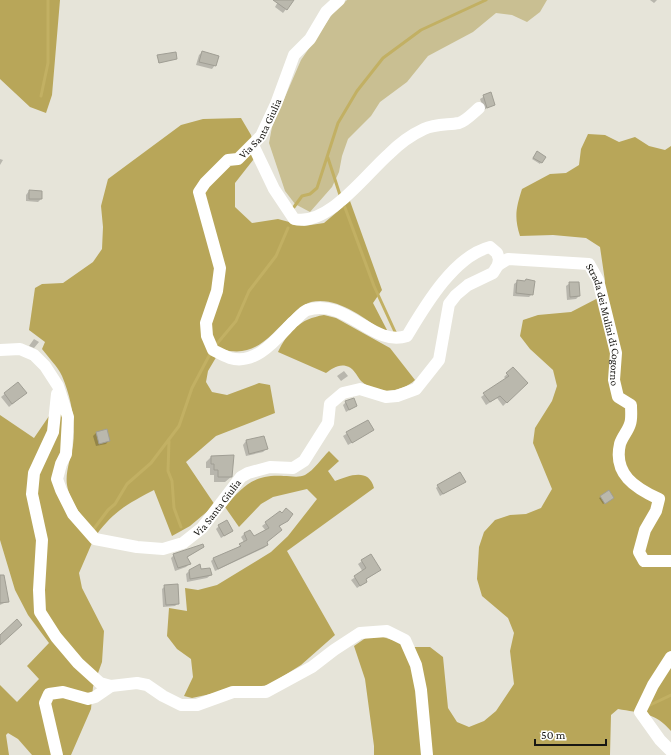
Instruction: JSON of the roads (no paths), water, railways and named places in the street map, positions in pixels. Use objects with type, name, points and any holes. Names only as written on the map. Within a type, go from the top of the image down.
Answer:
[{"type":"street","name":"Via Santa Giulia","points":[[0,350],[20,349],[34,355],[45,366],[58,386],[68,417],[66,454],[60,464],[57,479],[73,514],[95,539],[137,547],[163,548],[183,543],[202,528],[241,478],[248,473],[270,467],[293,468],[304,460],[328,423],[330,404],[343,393],[360,389],[386,397],[397,396],[416,389],[439,360],[449,304],[456,295],[468,285],[493,273],[498,265],[499,259],[497,254],[490,248],[480,250],[455,269],[425,306],[407,336],[399,339],[382,336],[345,314],[327,308],[306,310],[263,351],[250,358],[231,358],[213,350],[207,336],[206,323],[217,291],[220,268],[199,192],[205,182],[228,160],[238,159],[254,145],[261,136],[276,104],[294,55],[310,40],[326,12],[339,0]]},
{"type":"street","points":[[254,145],[274,189],[294,219],[303,221],[314,218],[354,191],[376,166],[406,139],[424,129],[448,123],[460,123],[479,108]]},
{"type":"street","name":"Strada dei Mulini di Cogorno","points":[[498,265],[508,259],[589,264],[598,280],[616,353],[614,380],[618,397],[631,405],[630,423],[620,442],[619,458],[624,474],[639,490],[659,499],[656,511],[645,530],[639,552],[644,561],[671,561]]},
{"type":"street","points":[[58,386],[53,432],[34,473],[32,494],[42,540],[39,590],[40,612],[56,637],[78,663],[100,683],[111,686],[137,683],[147,685],[163,696],[181,705],[197,705],[233,692],[266,692],[312,667],[360,633],[386,631],[405,640],[416,665],[421,690],[427,755]]},
{"type":"street","points":[[671,657],[653,685],[640,712],[660,740],[671,751]]},
{"type":"street","points":[[56,755],[45,703],[49,694],[63,692],[88,699],[96,697],[111,686]]},
{"type":"waterway","points":[[41,96],[48,63],[48,0]]},
{"type":"waterway","points":[[294,207],[302,196],[310,194],[317,188],[338,123],[357,91],[383,58],[421,30],[486,0]]},
{"type":"waterway","points":[[328,158],[340,195]]},
{"type":"waterway","points":[[344,205],[374,286],[396,334]]},
{"type":"waterway","points":[[215,346],[236,321],[249,291],[276,256],[288,228]]},
{"type":"waterway","points":[[93,530],[108,510],[115,504],[127,484],[151,463],[179,426],[192,388],[210,354]]},
{"type":"waterway","points":[[169,441],[168,471],[172,481],[174,508],[181,527]]},
{"type":"waterway","points":[[648,706],[671,695]]}]
